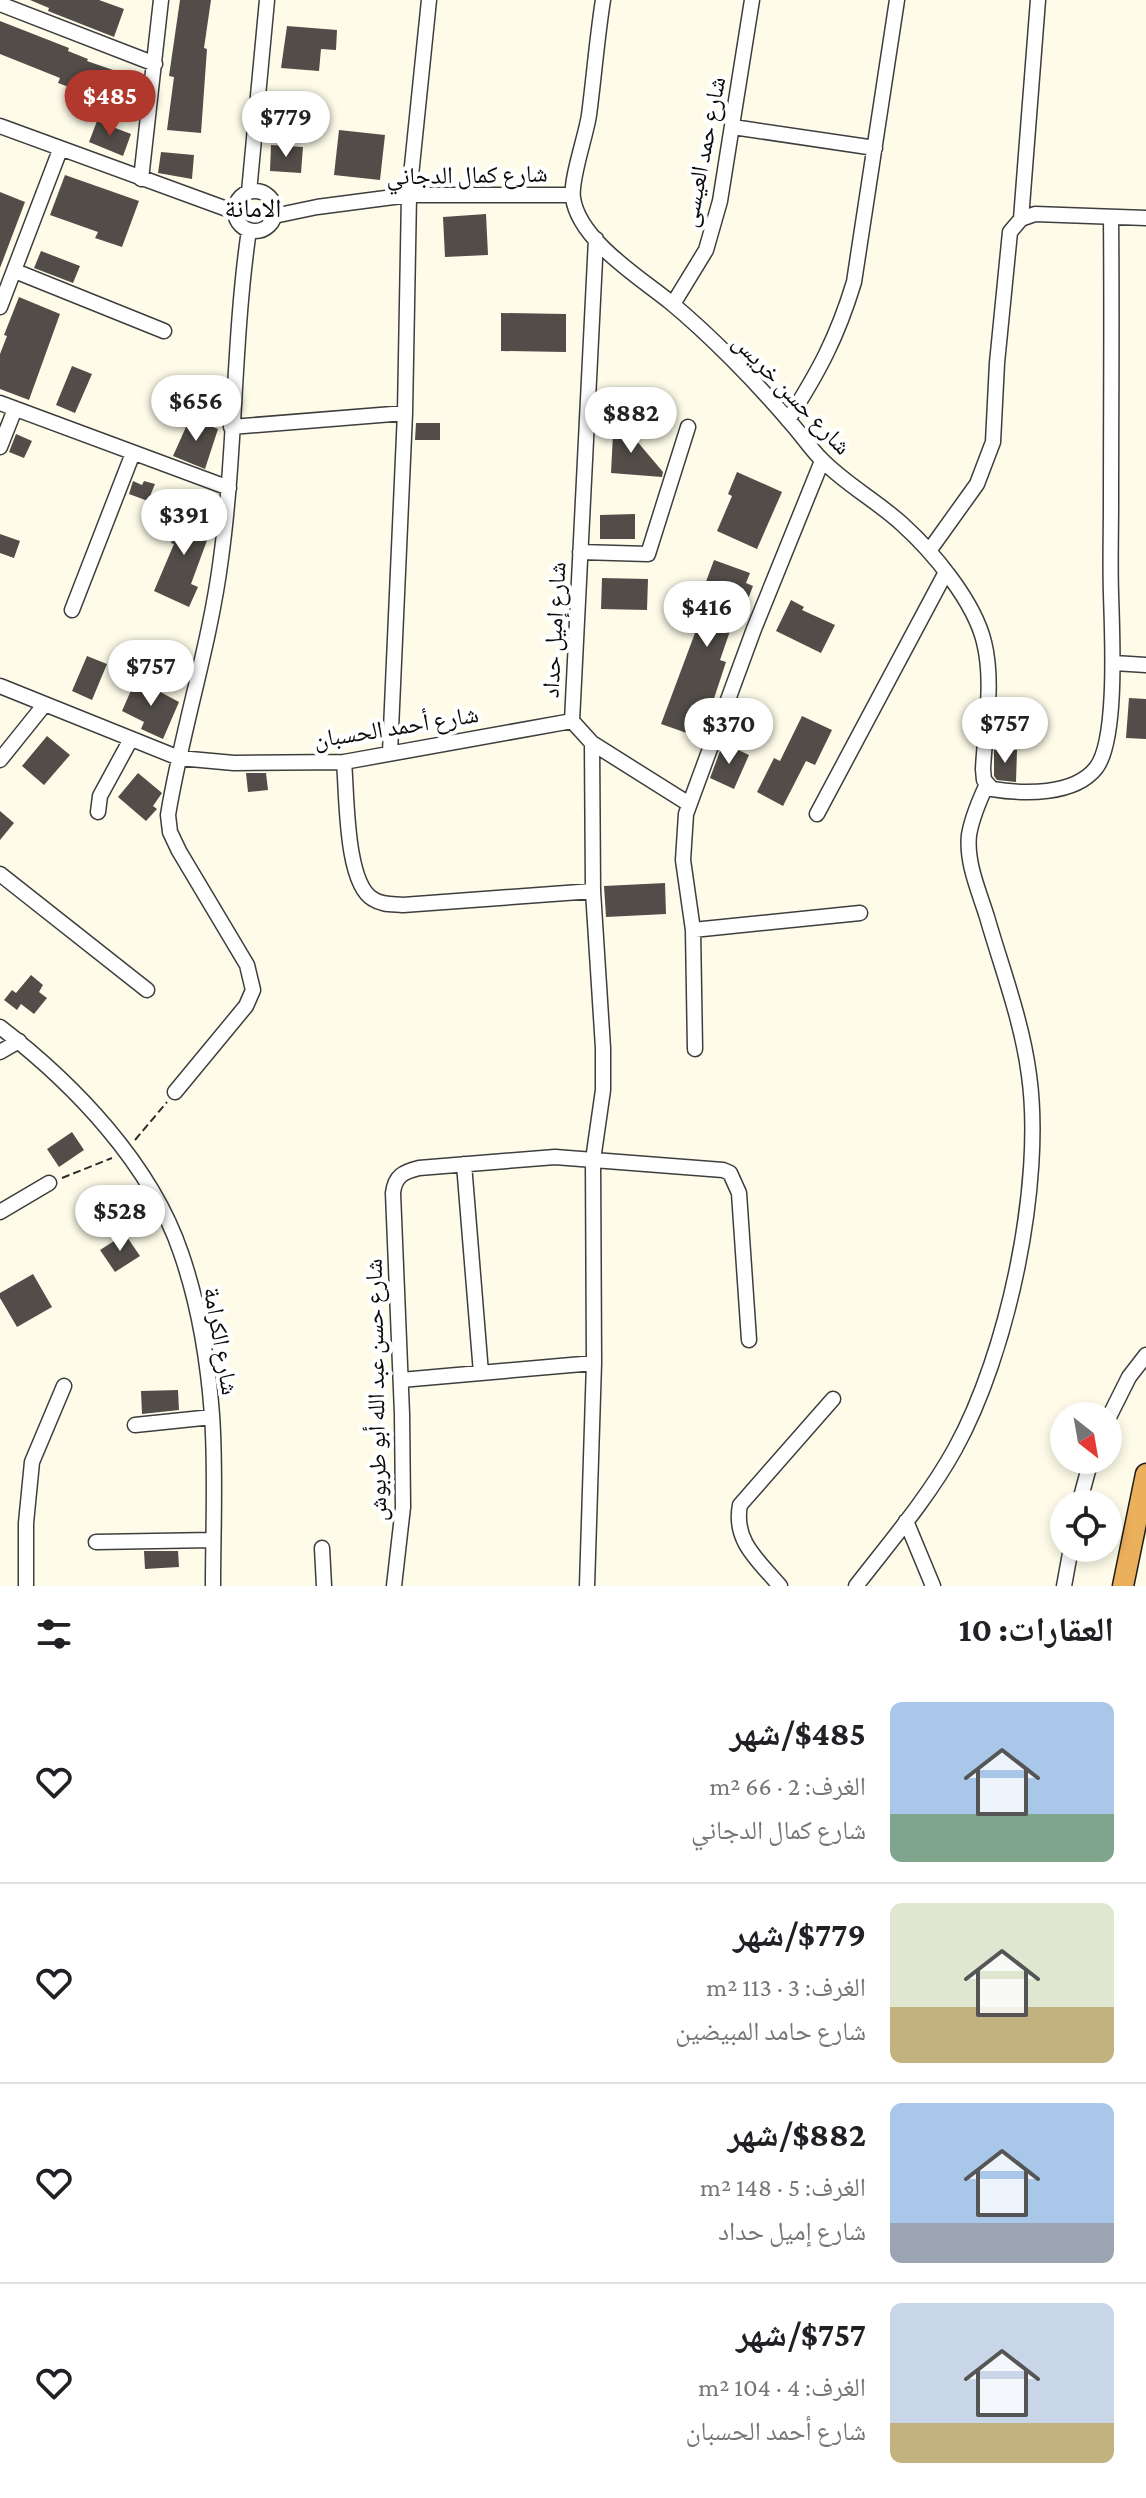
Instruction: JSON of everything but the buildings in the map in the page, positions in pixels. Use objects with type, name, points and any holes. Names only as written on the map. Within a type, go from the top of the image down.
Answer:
[{"type":"highway","points":[[1123,1586],[1146,1474]]},
{"type":"street","points":[[141,179],[161,0]]},
{"type":"street","points":[[249,192],[267,0]]},
{"type":"street","points":[[390,752],[405,413],[409,195],[429,0]]},
{"type":"street","points":[[572,195],[589,115],[603,0]]},
{"type":"street","name":"شارع حمد العيسى","points":[[673,304],[706,250],[720,201],[752,0]]},
{"type":"street","points":[[788,420],[822,367],[841,325],[854,282],[897,0]]},
{"type":"street","points":[[1021,219],[1038,0]]},
{"type":"street","points":[[0,4],[155,64]]},
{"type":"street","points":[[0,126],[235,212]]},
{"type":"street","points":[[733,127],[875,148]]},
{"type":"street","points":[[0,307],[60,150]]},
{"type":"street","points":[[249,192],[265,194],[273,209],[264,228],[249,230],[241,225],[235,212],[239,198],[249,192]]},
{"type":"street","name":"شارع كمال الدجاني","points":[[273,209],[317,207],[409,195],[572,195]]},
{"type":"street","name":"شارع حسن خريس","points":[[572,195],[579,218],[596,239],[673,304],[788,420],[822,461],[901,523],[929,551],[946,572],[978,624],[985,643],[985,776],[969,838],[971,866],[1011,996],[1029,1073],[1034,1132],[1028,1213],[1003,1322],[974,1411],[954,1450],[906,1521],[856,1586]]},
{"type":"street","points":[[929,551],[977,484],[993,442],[1010,232],[1021,219],[1035,214],[1146,218]]},
{"type":"street","points":[[985,776],[992,789],[1060,789],[1090,774],[1102,757],[1114,663],[1111,593],[1111,217]]},
{"type":"street","points":[[175,1092],[246,1006],[253,990],[247,965],[179,851],[170,832],[168,815],[221,559],[229,488],[240,292],[249,230]]},
{"type":"street","name":"شارع إميل حداد","points":[[596,239],[572,721],[592,743],[689,804]]},
{"type":"street","points":[[15,271],[164,331]]},
{"type":"street","points":[[0,403],[229,488]]},
{"type":"street","points":[[0,447],[15,409]]},
{"type":"street","points":[[231,427],[405,413]]},
{"type":"street","points":[[580,552],[648,554],[688,427]]},
{"type":"street","points":[[72,610],[133,453]]},
{"type":"street","points":[[695,1049],[693,930],[683,860],[683,829],[689,804],[754,629],[822,461]]},
{"type":"street","points":[[817,814],[946,572]]},
{"type":"street","points":[[1114,663],[1146,665]]},
{"type":"street","name":"شارع أحمد الحسبان","points":[[0,686],[179,758],[234,763],[344,762],[572,721]]},
{"type":"street","points":[[0,760],[45,704]]},
{"type":"street","points":[[98,812],[100,796],[131,739]]},
{"type":"street","points":[[587,1586],[594,1363],[593,1160],[600,1124],[603,1076],[593,891],[592,743]]},
{"type":"street","points":[[344,762],[357,878],[371,898],[403,905],[593,891]]},
{"type":"street","points":[[0,874],[147,990]]},
{"type":"street","points":[[693,930],[860,913]]},
{"type":"street","name":"شارع الكرامة","points":[[0,1027],[91,1109],[126,1152],[168,1221],[181,1253],[200,1328],[212,1417],[213,1586]]},
{"type":"street","points":[[0,1052],[19,1041]]},
{"type":"street","points":[[481,1373],[464,1164],[555,1157],[713,1167],[730,1173],[739,1193],[749,1340]]},
{"type":"street","name":"شارع حسن عبد الله أبو طربوش","points":[[394,1586],[403,1507],[393,1193],[398,1177],[405,1172],[464,1164]]},
{"type":"street","points":[[0,1212],[49,1183]]},
{"type":"street","points":[[1116,1402],[1129,1377],[1146,1355]]},
{"type":"street","points":[[401,1380],[594,1363]]},
{"type":"street","points":[[26,1586],[26,1523],[32,1462],[64,1386]]},
{"type":"street","points":[[780,1586],[745,1543],[738,1528],[740,1505],[833,1399]]},
{"type":"street","points":[[135,1425],[212,1417]]},
{"type":"street","points":[[906,1521],[933,1586]]},
{"type":"street","points":[[96,1542],[213,1540]]},
{"type":"street","points":[[322,1548],[324,1586]]},
{"type":"street","points":[[1064,1586],[1068,1562]]},
{"type":"path","points":[[49,1183],[126,1152],[175,1092]]},
{"type":"district","name":"الامانة","points":[[253,208]]}]
